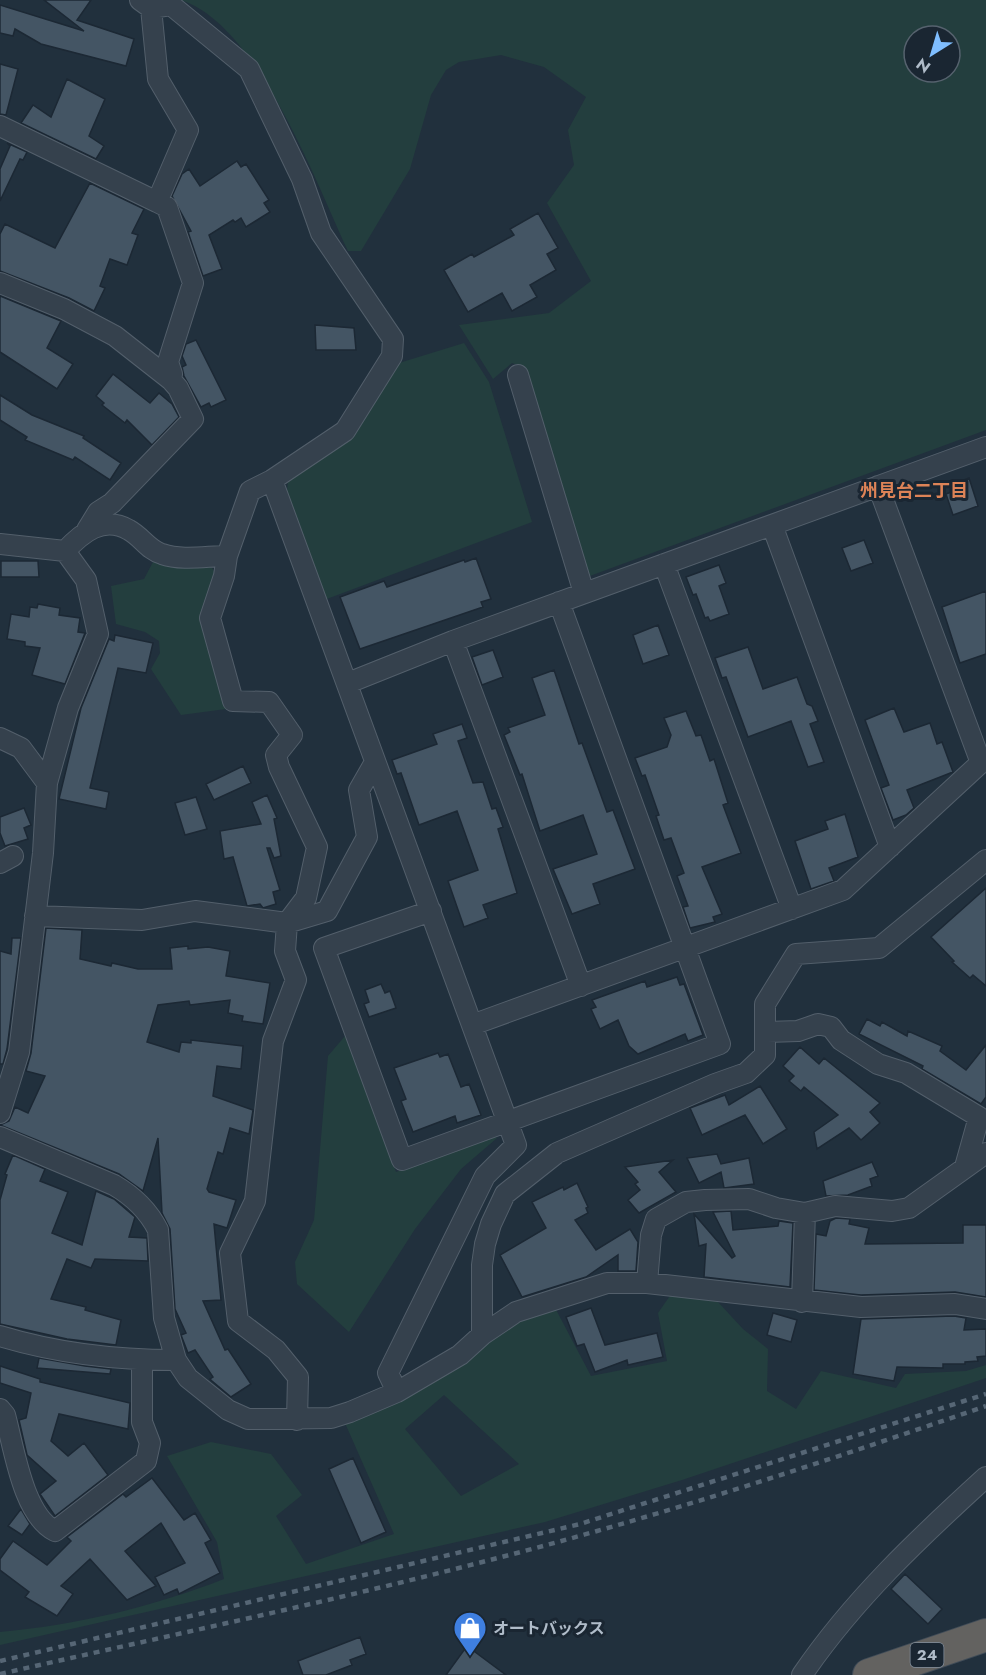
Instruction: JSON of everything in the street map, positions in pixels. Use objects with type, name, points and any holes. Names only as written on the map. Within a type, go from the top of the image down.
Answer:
[{"type":"highway","name":"24","points":[[869,1675],[986,1635]]},
{"type":"street","points":[[157,202],[188,130],[158,79],[146,4],[171,5],[249,69],[302,179],[321,233],[393,339],[392,356],[345,431],[272,480],[250,490],[227,556],[224,576],[210,618],[233,701],[269,702],[292,735],[276,755],[279,768],[317,847],[306,898],[287,923],[285,951],[296,980],[273,1041],[255,1201],[231,1252],[238,1321],[276,1350],[298,1377],[297,1420]]},
{"type":"street","points":[[0,126],[167,207],[193,283],[168,362],[172,374],[171,380]]},
{"type":"street","points":[[0,283],[64,309],[115,336],[171,380],[178,388],[193,419],[112,503],[98,512],[87,530],[65,551]]},
{"type":"street","points":[[518,375],[584,593]]},
{"type":"street","points":[[348,683],[453,641],[985,448]]},
{"type":"street","points":[[272,480],[516,1145],[485,1176],[388,1372],[397,1392]]},
{"type":"street","points":[[472,1025],[843,891],[983,761],[878,486]]},
{"type":"street","points":[[772,525],[890,847]]},
{"type":"street","points":[[87,530],[97,526],[119,526],[129,530],[148,546],[165,555],[227,556]]},
{"type":"street","points":[[0,544],[65,551],[86,580],[98,634],[68,708],[47,783],[43,853],[19,1052],[0,1113]]},
{"type":"street","points":[[664,564],[792,909]]},
{"type":"street","points":[[431,911],[324,948],[402,1160],[720,1044],[559,602]]},
{"type":"street","points":[[453,641],[581,986]]},
{"type":"street","points":[[0,738],[21,748],[47,783]]},
{"type":"street","points":[[35,916],[142,920],[195,911],[287,923],[327,911],[367,837],[359,790],[375,762]]},
{"type":"street","points":[[482,1335],[482,1265],[485,1244],[491,1224],[505,1194],[557,1153],[715,1084],[746,1073],[765,1055],[767,1032],[765,1004],[796,954],[879,948],[986,860]]},
{"type":"street","points":[[767,1032],[798,1031],[818,1024],[831,1027],[841,1040],[878,1064],[906,1073],[979,1117],[965,1167]]},
{"type":"street","points":[[0,1137],[114,1185],[129,1194],[151,1217],[158,1230],[164,1318],[176,1360],[188,1378],[228,1410],[248,1419],[331,1418],[397,1392],[460,1355],[482,1335],[516,1312],[607,1283],[647,1282],[802,1302],[861,1307],[955,1304],[986,1309]]},
{"type":"street","points":[[647,1282],[651,1235],[656,1219],[687,1202],[749,1199],[805,1213],[835,1206],[892,1211],[909,1209],[986,1153]]},
{"type":"street","points":[[802,1302],[805,1213]]},
{"type":"street","points":[[0,1336],[38,1347],[142,1360],[176,1360]]},
{"type":"street","points":[[0,1409],[4,1415],[26,1493],[44,1526],[55,1532],[146,1461],[150,1443],[142,1422],[142,1360]]},
{"type":"street","points":[[802,1675],[829,1635],[877,1581],[986,1477]]},
{"type":"green space","points":[[181,0],[986,0],[986,430],[587,577],[525,368],[512,363],[493,379],[459,325],[549,313],[591,281],[547,203],[574,165],[568,130],[586,97],[544,67],[501,55],[459,62],[446,70],[431,95],[410,169],[361,251],[348,251],[301,147],[281,109],[259,72],[235,40],[209,15]]},
{"type":"green space","points":[[464,343],[489,382],[532,522],[324,600],[287,491],[288,481],[350,437],[399,363]]},
{"type":"green space","points":[[153,562],[210,565],[216,574],[213,653],[226,709],[181,715],[151,669],[160,653],[159,641],[145,632],[116,624],[111,586],[144,579]]},
{"type":"green space","points":[[345,1036],[396,1172],[493,1136],[497,1138],[461,1169],[415,1229],[349,1332],[297,1284],[295,1262],[314,1220],[328,1056]]},
{"type":"green space","points":[[674,1290],[718,1302],[743,1329],[768,1349],[767,1391],[796,1409],[821,1371],[896,1388],[905,1374],[966,1371],[986,1365],[986,1378],[682,1480],[545,1522],[0,1645],[0,1632],[86,1620],[169,1598],[224,1579],[217,1542],[167,1456],[211,1442],[271,1454],[302,1495],[276,1516],[306,1564],[394,1534],[345,1423],[465,1362],[519,1318],[553,1304],[591,1376],[667,1361],[658,1313]],"holes":[[[444,1395],[519,1464],[461,1496],[405,1429]]]},
{"type":"building","points":[[44,0],[91,0],[77,20],[134,39],[126,66],[41,44],[15,29],[13,36],[0,33],[0,5],[84,31]]},
{"type":"building","points":[[0,64],[18,69],[6,115],[0,114]]},
{"type":"building","points":[[67,79],[105,99],[89,136],[104,146],[96,159],[21,123],[33,105],[51,117]]},
{"type":"building","points":[[7,143],[27,152],[23,160],[20,159],[0,201],[0,169],[10,146]]},
{"type":"building","points":[[237,161],[241,167],[246,164],[269,200],[264,203],[270,212],[246,227],[241,218],[235,222],[233,220],[209,235],[222,269],[203,276],[188,232],[191,231],[172,196],[182,174],[189,169],[200,186]]},
{"type":"building","points":[[90,183],[144,209],[132,233],[138,235],[127,265],[110,259],[100,286],[105,288],[94,311],[69,298],[0,271],[0,234],[5,224],[55,248]]},
{"type":"building","points":[[538,213],[558,248],[547,254],[556,270],[530,285],[537,297],[512,311],[502,293],[468,312],[444,270],[514,235],[510,229]]},
{"type":"building","points":[[0,296],[61,321],[47,348],[73,364],[57,389],[0,352]]},
{"type":"building","points":[[315,325],[354,328],[356,350],[316,350]]},
{"type":"building","points":[[196,340],[226,400],[211,407],[209,403],[201,407],[184,376],[182,367],[186,365],[182,356],[186,344]]},
{"type":"building","points":[[113,374],[150,403],[159,393],[172,404],[179,417],[152,445],[127,420],[125,423],[102,405],[104,403],[96,396]]},
{"type":"building","points":[[0,395],[32,415],[84,436],[83,438],[121,463],[110,480],[75,457],[73,460],[25,440],[27,437],[0,420]]},
{"type":"building","points":[[969,478],[978,506],[953,515],[946,494],[954,491],[951,485]]},
{"type":"building","points":[[864,540],[873,563],[851,571],[842,548]]},
{"type":"building","points":[[476,558],[491,599],[481,602],[483,607],[360,649],[340,597],[384,581],[387,587],[464,560],[465,562]]},
{"type":"building","points":[[1,561],[38,561],[39,577],[1,577]]},
{"type":"building","points":[[719,565],[726,583],[719,586],[729,614],[710,621],[708,617],[705,618],[696,594],[693,595],[686,577]]},
{"type":"building","points":[[986,591],[986,654],[960,663],[942,607]]},
{"type":"building","points":[[38,604],[60,608],[59,615],[80,618],[78,632],[85,633],[65,684],[32,675],[40,648],[25,646],[25,642],[7,639],[11,614],[29,617],[30,607],[37,608]]},
{"type":"building","points":[[658,625],[669,655],[643,664],[633,635]]},
{"type":"building","points":[[115,635],[153,643],[146,673],[118,668],[90,788],[109,792],[106,809],[59,799],[81,708],[109,639],[114,641]]},
{"type":"building","points":[[748,647],[763,689],[797,677],[807,704],[812,706],[818,721],[810,724],[824,762],[808,767],[791,721],[748,737],[726,677],[722,678],[715,658]]},
{"type":"building","points":[[493,650],[503,677],[482,685],[472,657]]},
{"type":"building","points":[[554,670],[579,744],[582,743],[607,812],[613,810],[635,869],[593,884],[600,904],[572,914],[553,869],[597,854],[583,815],[540,831],[522,774],[520,775],[504,735],[510,732],[508,728],[545,715],[532,678]]},
{"type":"building","points":[[894,708],[904,732],[930,723],[937,744],[942,742],[953,772],[907,790],[914,808],[906,815],[893,820],[881,788],[889,785],[865,720]]},
{"type":"building","points":[[686,711],[696,736],[701,735],[710,761],[714,759],[728,803],[723,805],[741,853],[702,867],[722,914],[713,917],[715,922],[690,928],[683,907],[688,906],[677,876],[684,873],[671,838],[664,840],[656,816],[659,815],[645,775],[642,776],[635,758],[667,747],[671,735],[664,718]]},
{"type":"building","points":[[462,724],[467,738],[458,741],[473,783],[483,782],[492,809],[496,808],[503,827],[498,829],[517,893],[483,905],[488,918],[464,927],[448,881],[478,870],[457,811],[419,825],[401,773],[397,774],[392,760],[437,744],[433,734]]},
{"type":"building","points":[[243,766],[251,783],[214,800],[206,784]]},
{"type":"building","points":[[267,795],[277,818],[274,819],[281,856],[274,858],[270,848],[267,848],[280,890],[273,892],[276,904],[263,908],[260,904],[247,906],[233,857],[224,859],[220,831],[261,824],[252,802]]},
{"type":"building","points":[[196,797],[207,829],[185,835],[175,803]]},
{"type":"building","points":[[24,808],[31,825],[24,828],[28,839],[5,846],[0,833],[0,817]]},
{"type":"building","points":[[845,814],[858,857],[829,868],[834,881],[811,889],[795,841],[828,829],[825,821]]},
{"type":"building","points":[[986,888],[986,986],[973,975],[970,978],[952,962],[954,961],[931,937]]},
{"type":"building","points":[[46,928],[82,930],[80,959],[138,969],[172,969],[170,948],[208,947],[230,951],[226,976],[270,983],[263,1024],[242,1021],[243,1016],[228,1013],[230,1000],[190,1005],[189,1001],[158,1005],[147,1042],[179,1052],[181,1042],[191,1043],[191,1040],[243,1046],[241,1069],[217,1066],[213,1096],[253,1110],[249,1134],[230,1128],[223,1154],[218,1152],[207,1189],[209,1192],[236,1200],[227,1228],[214,1224],[221,1300],[203,1301],[225,1350],[228,1349],[251,1384],[231,1397],[210,1379],[213,1377],[195,1350],[188,1353],[181,1335],[186,1333],[175,1309],[170,1229],[162,1213],[158,1138],[143,1191],[119,1174],[0,1125],[9,1121],[15,1107],[28,1113],[45,1076],[26,1071],[31,1053]]},
{"type":"building","points":[[12,938],[21,938],[7,1049],[3,1064],[0,1064],[0,951],[11,954]]},
{"type":"building","points":[[677,977],[680,985],[684,984],[703,1035],[688,1041],[685,1034],[638,1054],[629,1046],[618,1020],[600,1029],[591,1009],[596,1007],[592,1000],[645,981],[647,987]]},
{"type":"building","points":[[381,984],[385,993],[390,991],[396,1008],[369,1017],[364,1004],[369,1002],[365,990]]},
{"type":"building","points":[[867,1019],[880,1026],[882,1022],[907,1036],[908,1031],[942,1046],[940,1051],[966,1070],[986,1045],[986,1097],[981,1104],[922,1069],[923,1066],[859,1034]]},
{"type":"building","points":[[800,1047],[819,1064],[824,1058],[880,1103],[870,1112],[880,1123],[861,1140],[849,1128],[817,1149],[814,1132],[838,1115],[804,1087],[801,1091],[789,1081],[794,1076],[783,1066]]},
{"type":"building","points":[[438,1053],[440,1057],[448,1054],[461,1087],[469,1084],[481,1115],[457,1123],[455,1116],[413,1132],[401,1101],[406,1099],[394,1068]]},
{"type":"building","points":[[760,1086],[787,1129],[763,1144],[745,1115],[702,1135],[690,1108],[725,1095],[729,1105]]},
{"type":"building","points":[[717,1154],[721,1164],[749,1158],[754,1184],[724,1188],[721,1172],[699,1183],[687,1158]]},
{"type":"building","points":[[13,1155],[45,1169],[40,1181],[68,1192],[52,1233],[82,1245],[96,1191],[114,1199],[135,1217],[129,1237],[147,1238],[148,1261],[95,1259],[91,1268],[67,1259],[51,1299],[86,1307],[85,1310],[121,1320],[116,1345],[67,1339],[0,1324],[0,1200],[7,1175],[5,1174]]},
{"type":"building","points":[[673,1160],[659,1172],[676,1192],[639,1213],[628,1200],[640,1190],[635,1184],[638,1182],[625,1167]]},
{"type":"building","points":[[872,1162],[878,1176],[870,1179],[872,1186],[848,1195],[826,1196],[823,1181]]},
{"type":"building","points":[[577,1183],[588,1207],[586,1208],[588,1213],[575,1220],[596,1250],[630,1229],[638,1242],[636,1271],[618,1271],[618,1255],[586,1277],[522,1297],[500,1255],[546,1228],[532,1202]]},
{"type":"building","points":[[731,1211],[733,1230],[778,1226],[779,1221],[793,1223],[790,1287],[704,1277],[706,1244],[699,1246],[694,1214],[732,1258],[735,1256],[713,1212]]},
{"type":"building","points":[[836,1218],[850,1219],[849,1224],[869,1228],[865,1244],[963,1243],[963,1225],[986,1225],[986,1297],[955,1292],[861,1295],[814,1290],[816,1234],[826,1236],[830,1221]]},
{"type":"building","points":[[591,1308],[605,1345],[657,1333],[663,1357],[628,1365],[627,1360],[595,1372],[584,1344],[577,1346],[566,1317]]},
{"type":"building","points":[[773,1313],[797,1320],[791,1342],[767,1335]]},
{"type":"building","points":[[954,1316],[966,1318],[964,1330],[986,1329],[986,1356],[977,1357],[978,1361],[965,1362],[965,1364],[943,1364],[943,1368],[897,1367],[894,1381],[853,1374],[861,1319]]},
{"type":"building","points":[[39,1358],[111,1369],[110,1374],[37,1368]]},
{"type":"building","points":[[0,1366],[40,1379],[40,1382],[130,1403],[128,1429],[59,1414],[51,1441],[68,1456],[84,1443],[108,1475],[55,1516],[40,1494],[56,1481],[27,1455],[19,1420],[26,1418],[31,1393],[0,1383]]},
{"type":"building","points":[[353,1458],[386,1532],[361,1543],[329,1469]]},
{"type":"building","points":[[152,1478],[184,1520],[195,1513],[211,1540],[205,1543],[220,1573],[179,1594],[177,1589],[164,1595],[155,1577],[185,1563],[161,1523],[125,1551],[156,1586],[127,1600],[90,1559],[61,1586],[73,1594],[57,1616],[25,1597],[29,1592],[0,1570],[0,1559],[13,1541],[47,1565],[71,1541],[67,1537],[123,1494],[126,1497]]},
{"type":"building","points":[[21,1509],[30,1524],[22,1535],[8,1526]]},
{"type":"building","points":[[905,1574],[942,1609],[928,1624],[891,1589]]},
{"type":"building","points":[[360,1637],[366,1654],[350,1660],[352,1665],[326,1675],[303,1675],[298,1661]]},
{"type":"building","name":"オートバックス","points":[[467,1646],[506,1675],[446,1675]]},
{"type":"railway","points":[[0,1661],[580,1524],[986,1394]]},
{"type":"railway","points":[[0,1674],[365,1591],[612,1527],[738,1489],[986,1406]]},
{"type":"place","name":"オートバックス","points":[[470,1657]]},
{"type":"district","name":"州見台二丁目","points":[[914,491]]}]
